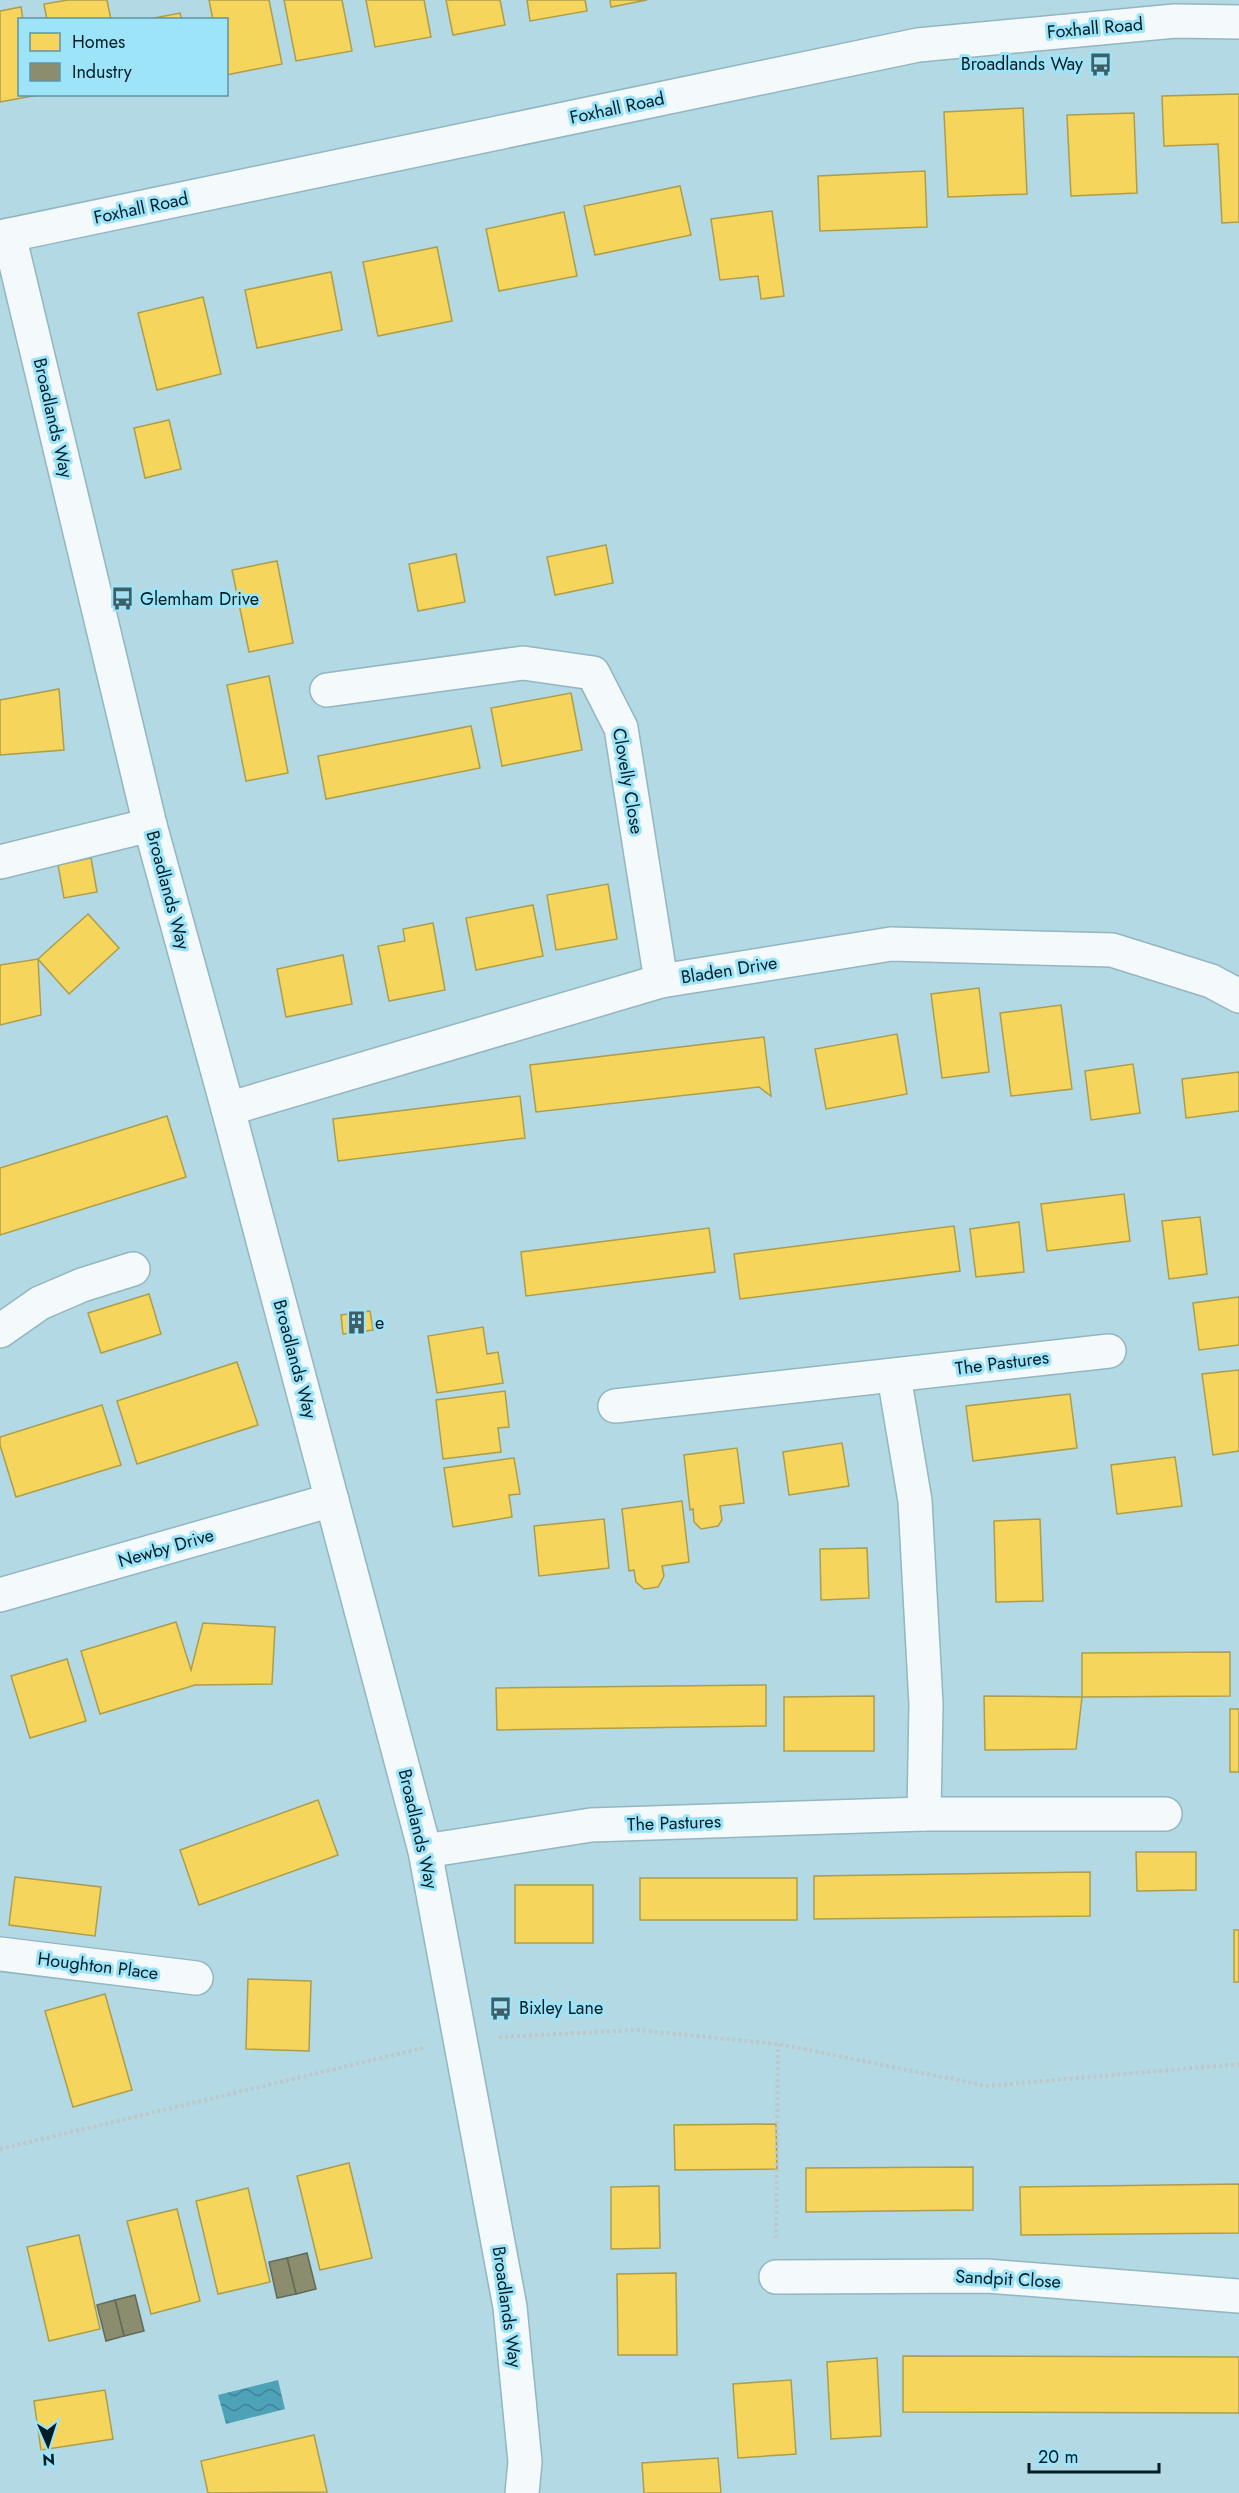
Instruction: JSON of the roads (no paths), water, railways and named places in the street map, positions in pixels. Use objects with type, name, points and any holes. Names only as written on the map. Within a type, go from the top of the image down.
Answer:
[{"type":"street","name":"Foxhall Road","points":[[4,236],[918,45],[1175,21],[1239,22]]},
{"type":"street","name":"Broadlands Way","points":[[4,236],[150,825],[228,1109],[425,1851],[510,2307],[525,2462],[522,2493]]},
{"type":"street","name":"Clovelly Close","points":[[327,690],[523,663],[593,673],[621,728],[661,981]]},
{"type":"street","points":[[0,862],[150,825]]},
{"type":"street","name":"Bladen Drive","points":[[228,1109],[661,981],[891,944],[1112,950],[1211,981],[1239,996]]},
{"type":"street","points":[[0,1331],[40,1303],[82,1285],[133,1269]]},
{"type":"street","name":"The Pastures","points":[[615,1406],[1109,1351]]},
{"type":"street","points":[[894,1376],[915,1502],[926,1704],[924,1814]]},
{"type":"street","name":"Newby Drive","points":[[0,1595],[332,1500]]},
{"type":"street","name":"The Pastures","points":[[425,1851],[591,1826],[924,1814],[1165,1814]]},
{"type":"street","name":"Houghton Place","points":[[0,1954],[196,1978]]},
{"type":"street","name":"Sandpit Close","points":[[776,2277],[987,2276],[1239,2296]]},
{"type":"water","points":[[278,2380],[285,2409],[226,2424],[218,2395]]},
{"type":"place","name":"Broadlands Way","points":[[1101,64]]},
{"type":"place","name":"Glemham Drive","points":[[122,599]]},
{"type":"place","name":"e","points":[[357,1323]]},
{"type":"place","name":"Bixley Lane","points":[[501,2008]]}]
